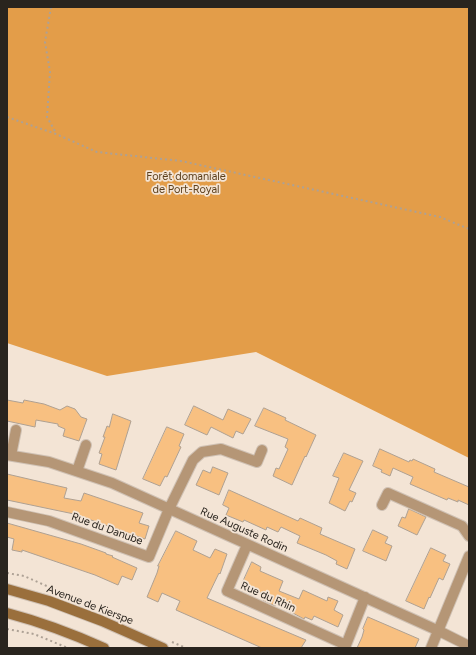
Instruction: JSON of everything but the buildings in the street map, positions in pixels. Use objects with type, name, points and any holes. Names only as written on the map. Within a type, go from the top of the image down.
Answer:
[{"type":"main road","name":"Avenue de Kierspe","points":[[7,589],[49,601],[102,621],[163,648]]},
{"type":"main road","points":[[7,613],[76,635],[104,648]]},
{"type":"street","points":[[9,455],[16,430]]},
{"type":"street","points":[[77,471],[86,445]]},
{"type":"street","points":[[170,509],[193,460],[202,452],[221,449],[257,462],[262,450]]},
{"type":"street","name":"Rue Auguste Rodin","points":[[9,455],[49,462],[112,483],[466,644]]},
{"type":"street","points":[[382,505],[388,493],[462,526],[469,536]]},
{"type":"street","name":"Rue du Danube","points":[[7,512],[49,521],[149,557],[170,509]]},
{"type":"street","name":"Rue du Rhin","points":[[247,545],[227,591],[345,646],[365,597]]},
{"type":"street","points":[[432,648],[469,556]]},
{"type":"path","points":[[51,7],[45,42],[50,72],[47,117],[56,134]]},
{"type":"path","points":[[7,117],[56,134],[97,152],[181,161],[440,217],[469,229]]},
{"type":"path","points":[[7,629],[34,634],[68,648]]},
{"type":"green space","name":"Forêt domaniale de Port-Royal","points":[[7,7],[469,7],[469,458],[256,352],[107,376],[7,343]]}]
